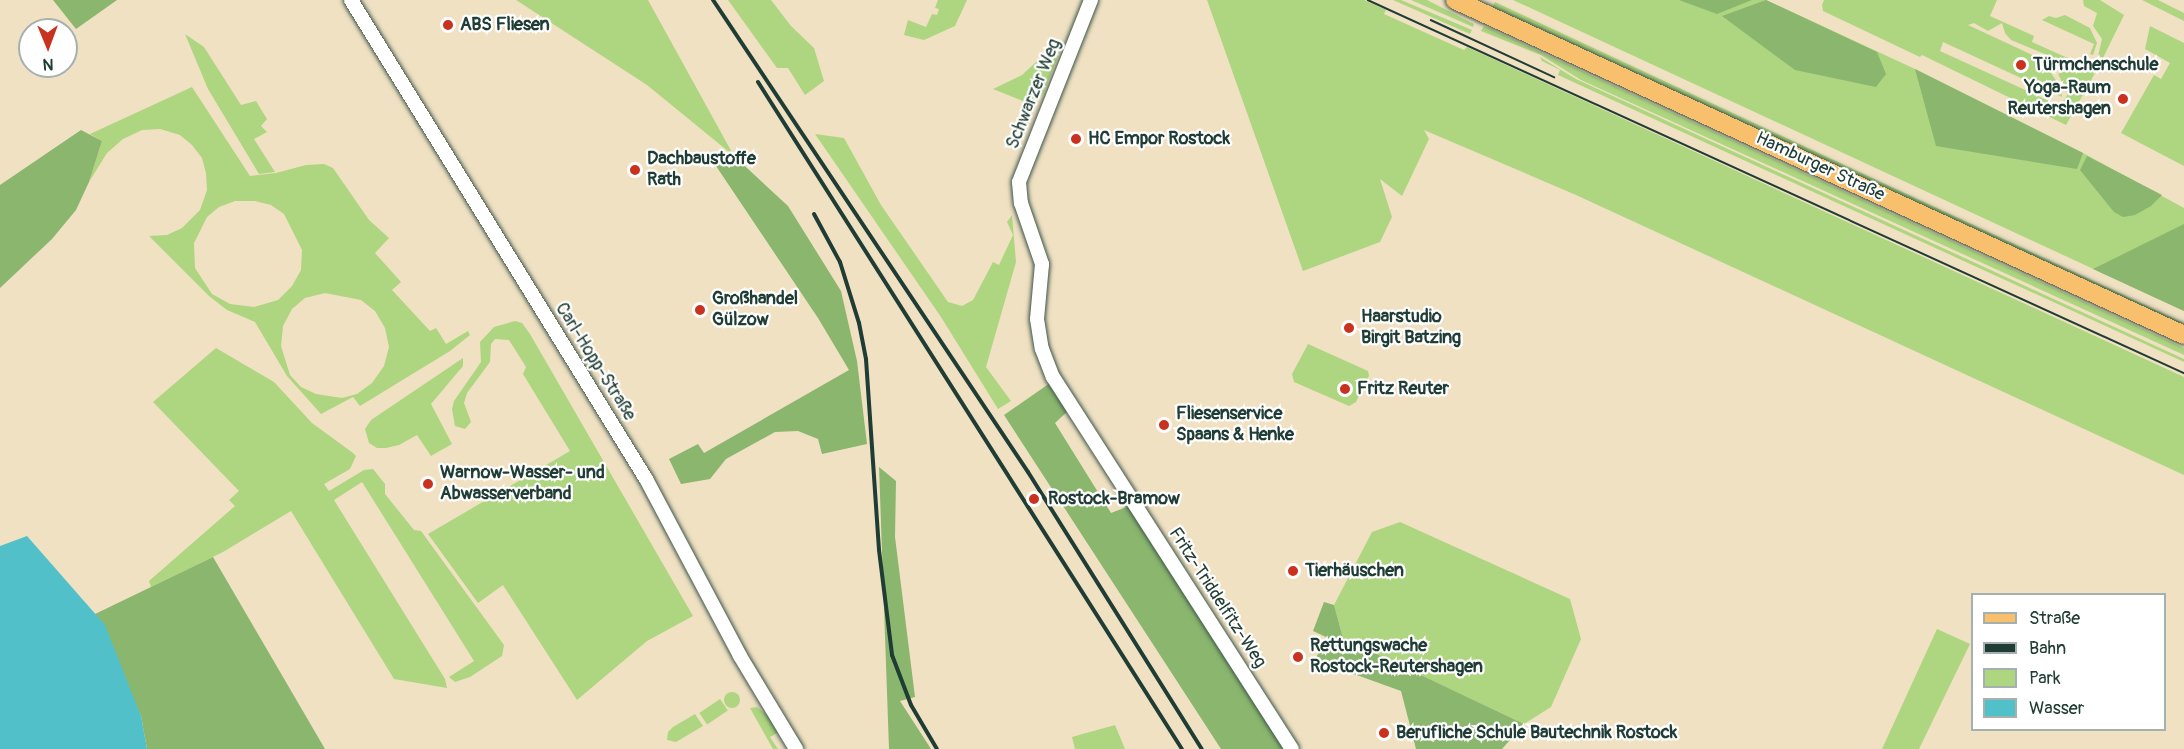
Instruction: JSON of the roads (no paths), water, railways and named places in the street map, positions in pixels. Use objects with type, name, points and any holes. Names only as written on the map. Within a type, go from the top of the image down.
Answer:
[{"type":"main road","name":"Hamburger Straße","points":[[1455,0],[2184,335]]},
{"type":"street","name":"Carl-Hopp-Straße","points":[[351,0],[646,479],[740,656],[796,749]]},
{"type":"street","name":"Schwarzer Weg","points":[[1021,203],[1019,182],[1091,0]]},
{"type":"street","name":"Fritz-Triddelfitz-Weg","points":[[1021,203],[1042,264],[1037,319],[1042,349],[1049,371],[1292,749]]},
{"type":"water","points":[[27,536],[105,625],[141,716],[147,749],[0,749],[0,546]]},
{"type":"tram line","points":[[1368,0],[2184,373]]},
{"type":"tram line","points":[[1431,20],[1554,77]]},
{"type":"railway","points":[[713,0],[1028,472],[1202,749]]},
{"type":"railway","points":[[758,82],[1182,749]]},
{"type":"railway","points":[[814,214],[840,262],[859,323],[866,359],[879,550],[892,655],[911,705],[937,749]]},
{"type":"place","name":"ABS Fliesen","points":[[448,25]]},
{"type":"place","name":"Türmchenschule","points":[[2021,65]]},
{"type":"place","name":"Yoga-Raum Reutershagen","points":[[2123,99]]},
{"type":"place","name":"HC Empor Rostock","points":[[1076,139]]},
{"type":"place","name":"Dachbaustoffe Rath","points":[[635,170]]},
{"type":"place","name":"Großhandel Gülzow","points":[[700,310]]},
{"type":"place","name":"Haarstudio Birgit Batzing","points":[[1349,328]]},
{"type":"place","name":"Fritz Reuter","points":[[1345,389]]},
{"type":"place","name":"Fliesenservice Spaans & Henke","points":[[1164,425]]},
{"type":"place","name":"Warnow-Wasser- und Abwasserverband","points":[[428,484]]},
{"type":"place","name":"Rostock-Bramow","points":[[1034,499]]},
{"type":"place","name":"Tierhäuschen","points":[[1293,571]]},
{"type":"place","name":"Rettungswache Rostock-Reutershagen","points":[[1298,657]]},
{"type":"place","name":"Berufliche Schule Bautechnik Rostock","points":[[1384,733]]}]
